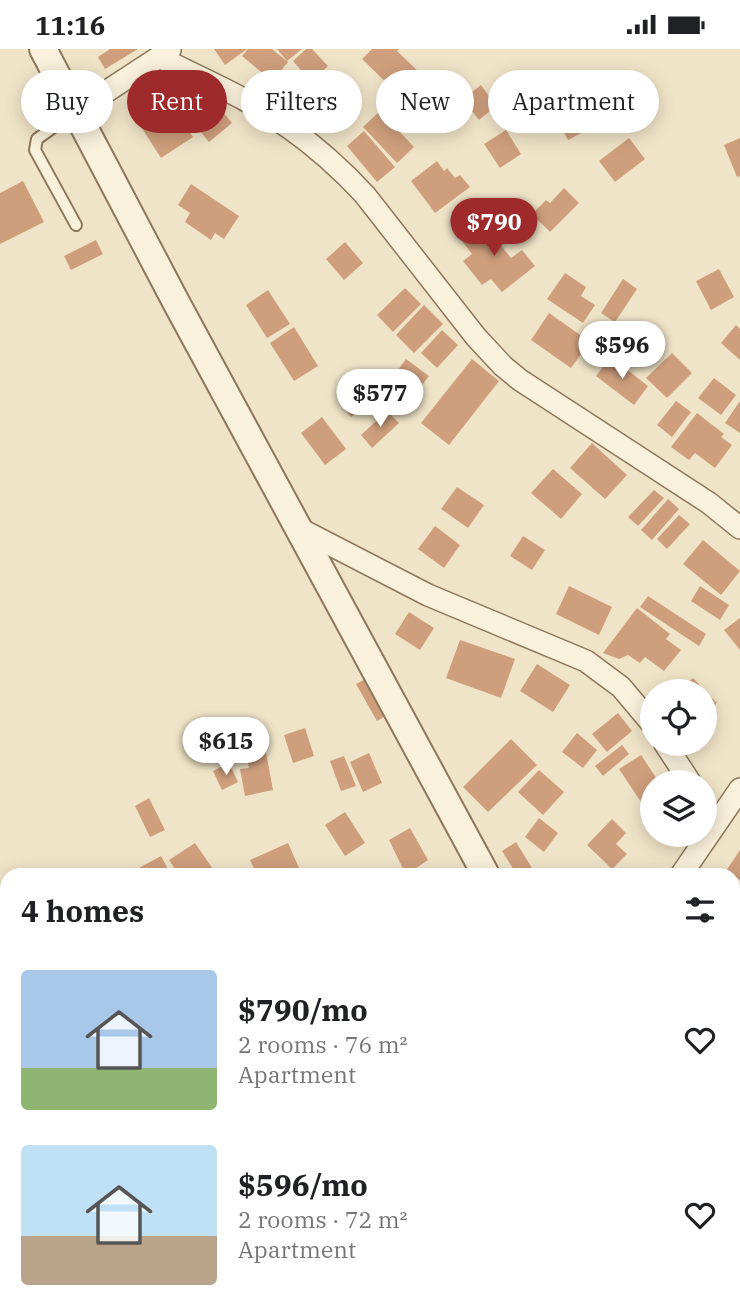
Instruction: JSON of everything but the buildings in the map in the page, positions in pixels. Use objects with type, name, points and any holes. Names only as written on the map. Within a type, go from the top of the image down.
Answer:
[{"type":"street","points":[[43,49],[54,70]]},
{"type":"street","points":[[113,87],[165,53],[288,127],[349,178],[365,195],[476,337],[503,366],[520,380],[709,503],[740,528]]},
{"type":"street","points":[[86,133],[482,868]]},
{"type":"street","points":[[298,528],[428,595],[586,661],[621,687],[640,710]]},
{"type":"street","points":[[717,808],[740,789]]},
{"type":"street","points":[[684,868],[695,847]]},
{"type":"lane","points":[[45,133],[37,139],[35,150],[76,225]]}]
